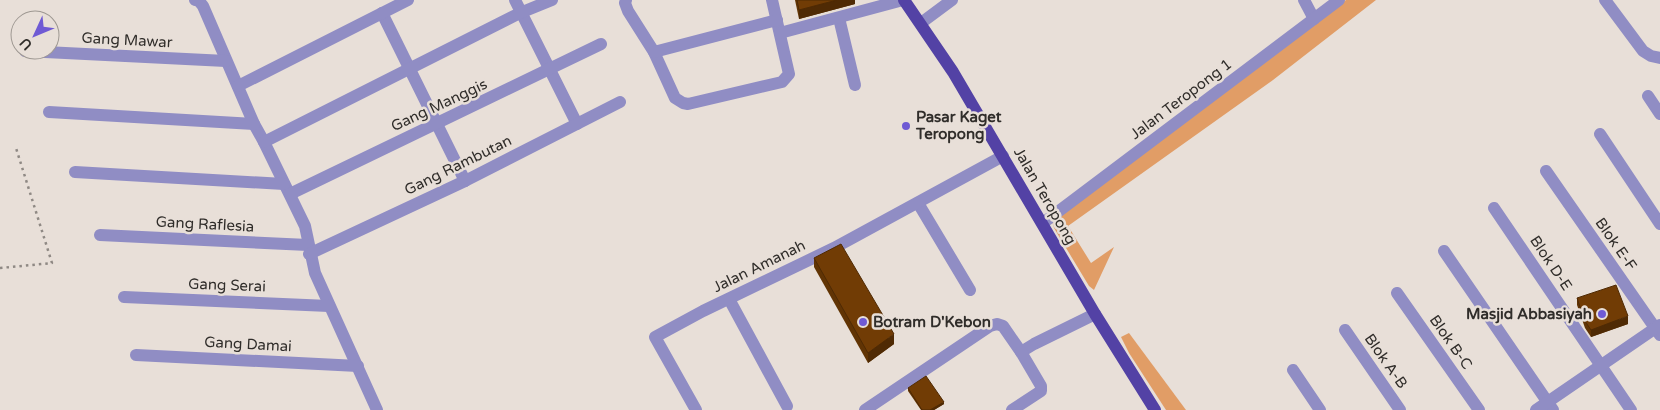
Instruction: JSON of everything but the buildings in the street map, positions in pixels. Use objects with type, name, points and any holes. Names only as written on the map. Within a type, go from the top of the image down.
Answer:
[{"type":"main road","name":"Jalan Teropong","points":[[903,0],[921,23],[953,72],[1095,314],[1155,410]]},
{"type":"street","points":[[194,0],[199,1],[203,6],[254,124],[304,226],[314,273],[377,410]]},
{"type":"street","points":[[238,86],[407,0]]},
{"type":"street","points":[[515,0],[577,124]]},
{"type":"street","points":[[264,142],[520,13],[552,0]]},
{"type":"street","points":[[626,0],[625,3],[628,11],[654,52],[675,98],[683,104],[782,82],[789,74],[772,0]]},
{"type":"street","points":[[780,32],[903,0]]},
{"type":"street","points":[[921,23],[952,0]]},
{"type":"street","points":[[1304,0],[1314,19]]},
{"type":"street","name":"Jalan Teropong 1","points":[[1042,223],[1339,0]]},
{"type":"street","points":[[1605,0],[1643,51],[1650,56],[1660,58]]},
{"type":"street","points":[[382,13],[465,181]]},
{"type":"street","points":[[839,18],[855,85]]},
{"type":"street","points":[[654,52],[753,24],[776,20]]},
{"type":"street","name":"Gang Manggis","points":[[287,189],[436,123],[601,44]]},
{"type":"street","name":"Gang Mawar","points":[[60,53],[226,61]]},
{"type":"street","points":[[1648,96],[1660,114]]},
{"type":"street","name":"Gang Rambutan","points":[[308,249],[465,181],[620,102]]},
{"type":"street","points":[[49,112],[254,124]]},
{"type":"street","points":[[1600,134],[1660,224]]},
{"type":"street","name":"Jalan Amanah","points":[[696,410],[655,338],[703,311],[834,248],[1003,156]]},
{"type":"street","name":"Blok E-F","points":[[1546,171],[1658,329]]},
{"type":"street","points":[[75,172],[287,189]]},
{"type":"street","points":[[918,203],[970,290]]},
{"type":"street","name":"Blok D-E","points":[[1494,208],[1631,410]]},
{"type":"street","name":"Gang Raflesia","points":[[100,235],[308,249]]},
{"type":"street","points":[[1444,251],[1550,406]]},
{"type":"street","name":"Blok B-C","points":[[1397,294],[1479,410]]},
{"type":"street","name":"Gang Serai","points":[[124,297],[329,306]]},
{"type":"street","points":[[729,299],[787,406]]},
{"type":"street","points":[[1021,352],[1095,314]]},
{"type":"street","points":[[865,410],[990,326],[997,324],[1003,326],[1041,386],[1041,391],[1012,410]]},
{"type":"street","points":[[1536,410],[1550,406],[1601,366],[1658,329]]},
{"type":"street","name":"Blok A-B","points":[[1345,330],[1400,410]]},
{"type":"street","name":"Gang Damai","points":[[136,355],[358,366]]},
{"type":"street","points":[[1292,370],[1320,410]]},
{"type":"path","points":[[0,268],[52,263],[16,148]]},
{"type":"shaded area","points":[[1346,0],[1376,0],[1273,80],[1068,226],[1091,263],[1114,247],[1094,290],[1089,286],[1054,228],[1052,221]]},
{"type":"shaded area","points":[[1129,333],[1186,410],[1166,410],[1129,353],[1121,337]]},
{"type":"place","name":"Pasar Kaget Teropong","points":[[906,126]]},
{"type":"place","name":"Masjid Abbasiyah","points":[[1602,314]]},
{"type":"place","name":"Botram D'Kebon","points":[[863,322]]}]
